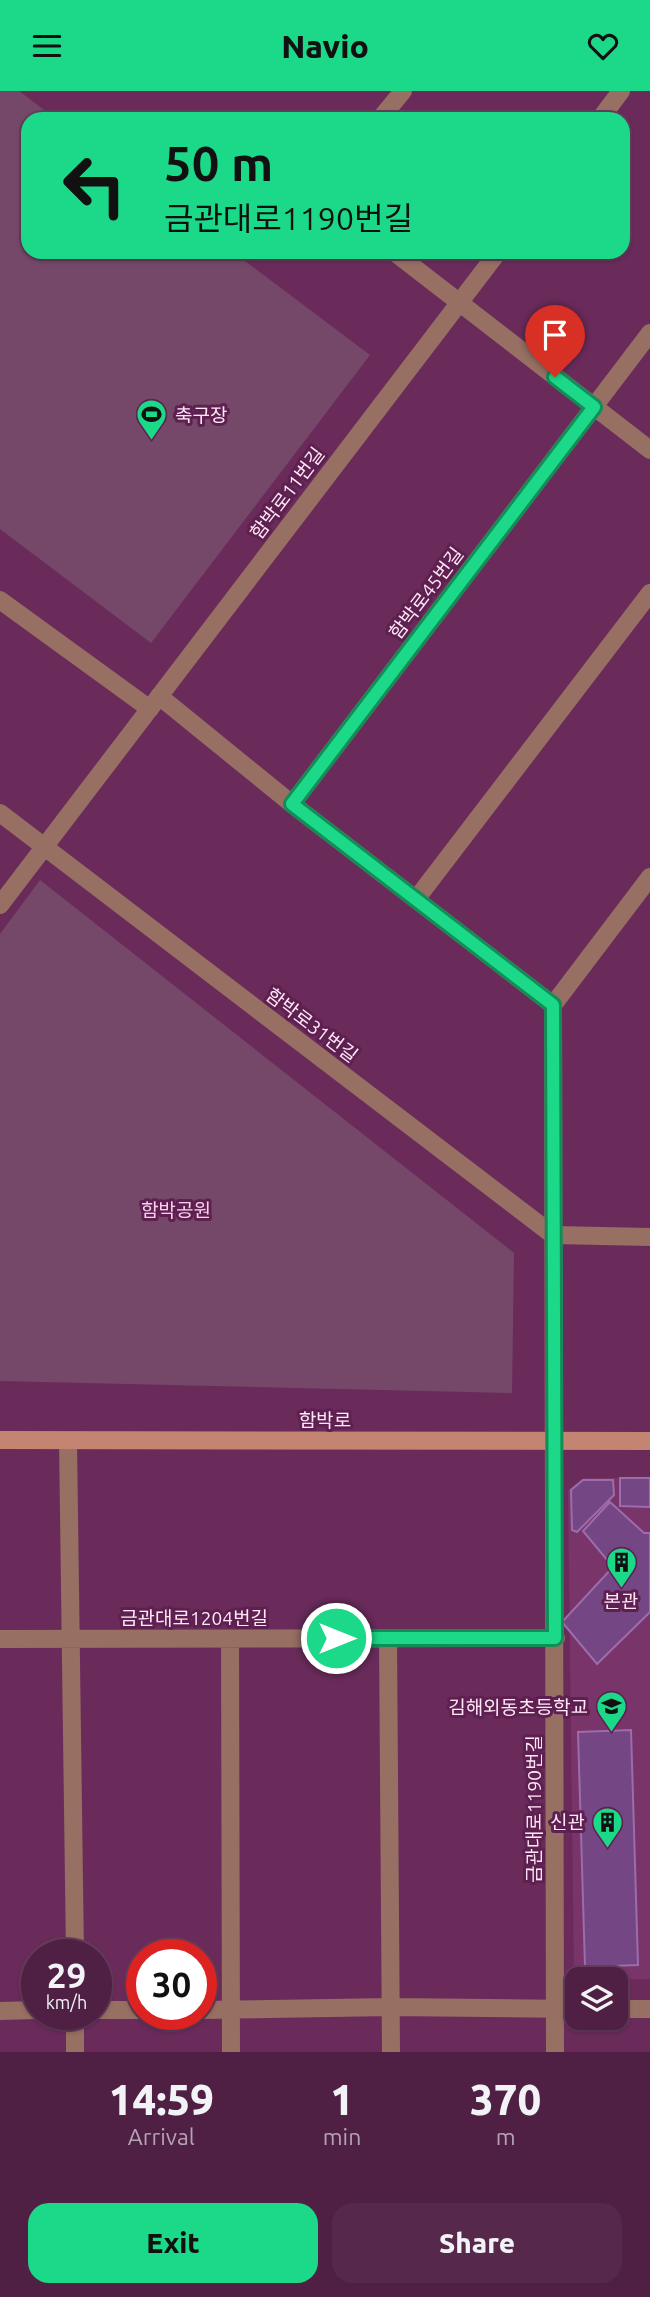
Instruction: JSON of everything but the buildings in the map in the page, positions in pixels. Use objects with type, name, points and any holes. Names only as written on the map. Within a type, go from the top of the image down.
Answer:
[{"type":"street","points":[[386,112],[403,91]]},
{"type":"street","points":[[605,112],[621,91]]},
{"type":"street","points":[[403,259],[650,450]]},
{"type":"street","name":"함박로11번길","points":[[0,905],[493,259]]},
{"type":"street","name":"함박로45번길","points":[[292,804],[650,333]]},
{"type":"street","points":[[417,898],[650,593]]},
{"type":"street","points":[[0,600],[154,702],[417,898],[553,1005]]},
{"type":"street","points":[[0,813],[45,847]]},
{"type":"street","name":"함박로31번길","points":[[45,847],[553,1235]]},
{"type":"street","points":[[554,1441],[553,1005],[650,877]]},
{"type":"street","points":[[553,1235],[650,1237]]},
{"type":"street","name":"함박로","points":[[0,1440],[650,1441]]},
{"type":"street","points":[[68,1441],[75,1939]]},
{"type":"street","name":"금관대로1190번길","points":[[554,1441],[555,2052]]},
{"type":"street","points":[[388,1638],[391,2052]]},
{"type":"street","name":"금관대로1204번길","points":[[0,1639],[555,1638]]},
{"type":"street","points":[[230,1639],[230,2052]]},
{"type":"street","points":[[217,2010],[391,2007],[565,2010]]},
{"type":"street","points":[[628,2009],[650,2008]]},
{"type":"street","points":[[0,2011],[21,2010]]},
{"type":"street","points":[[75,2030],[75,2052]]},
{"type":"shaded area","name":"김해외동초등학교","points":[[583,1478],[650,1478],[650,1979],[628,1979],[628,1967],[574,1967],[568,1490]]},
{"type":"green space","name":"축구장","points":[[0,91],[19,91],[47,112],[21,112],[21,259],[242,259],[370,355],[151,643],[0,529]]},
{"type":"green space","name":"함박공원","points":[[40,880],[514,1253],[512,1393],[0,1381],[0,934]]},
{"type":"place","name":"축구장","points":[[152,442]]},
{"type":"place","name":"본관","points":[[621,1589]]},
{"type":"place","name":"김해외동초등학교","points":[[611,1734]]},
{"type":"place","name":"신관","points":[[608,1849]]},
{"type":"route","points":[[336,1638],[555,1638],[553,1005],[292,804],[594,407],[555,377]]}]
